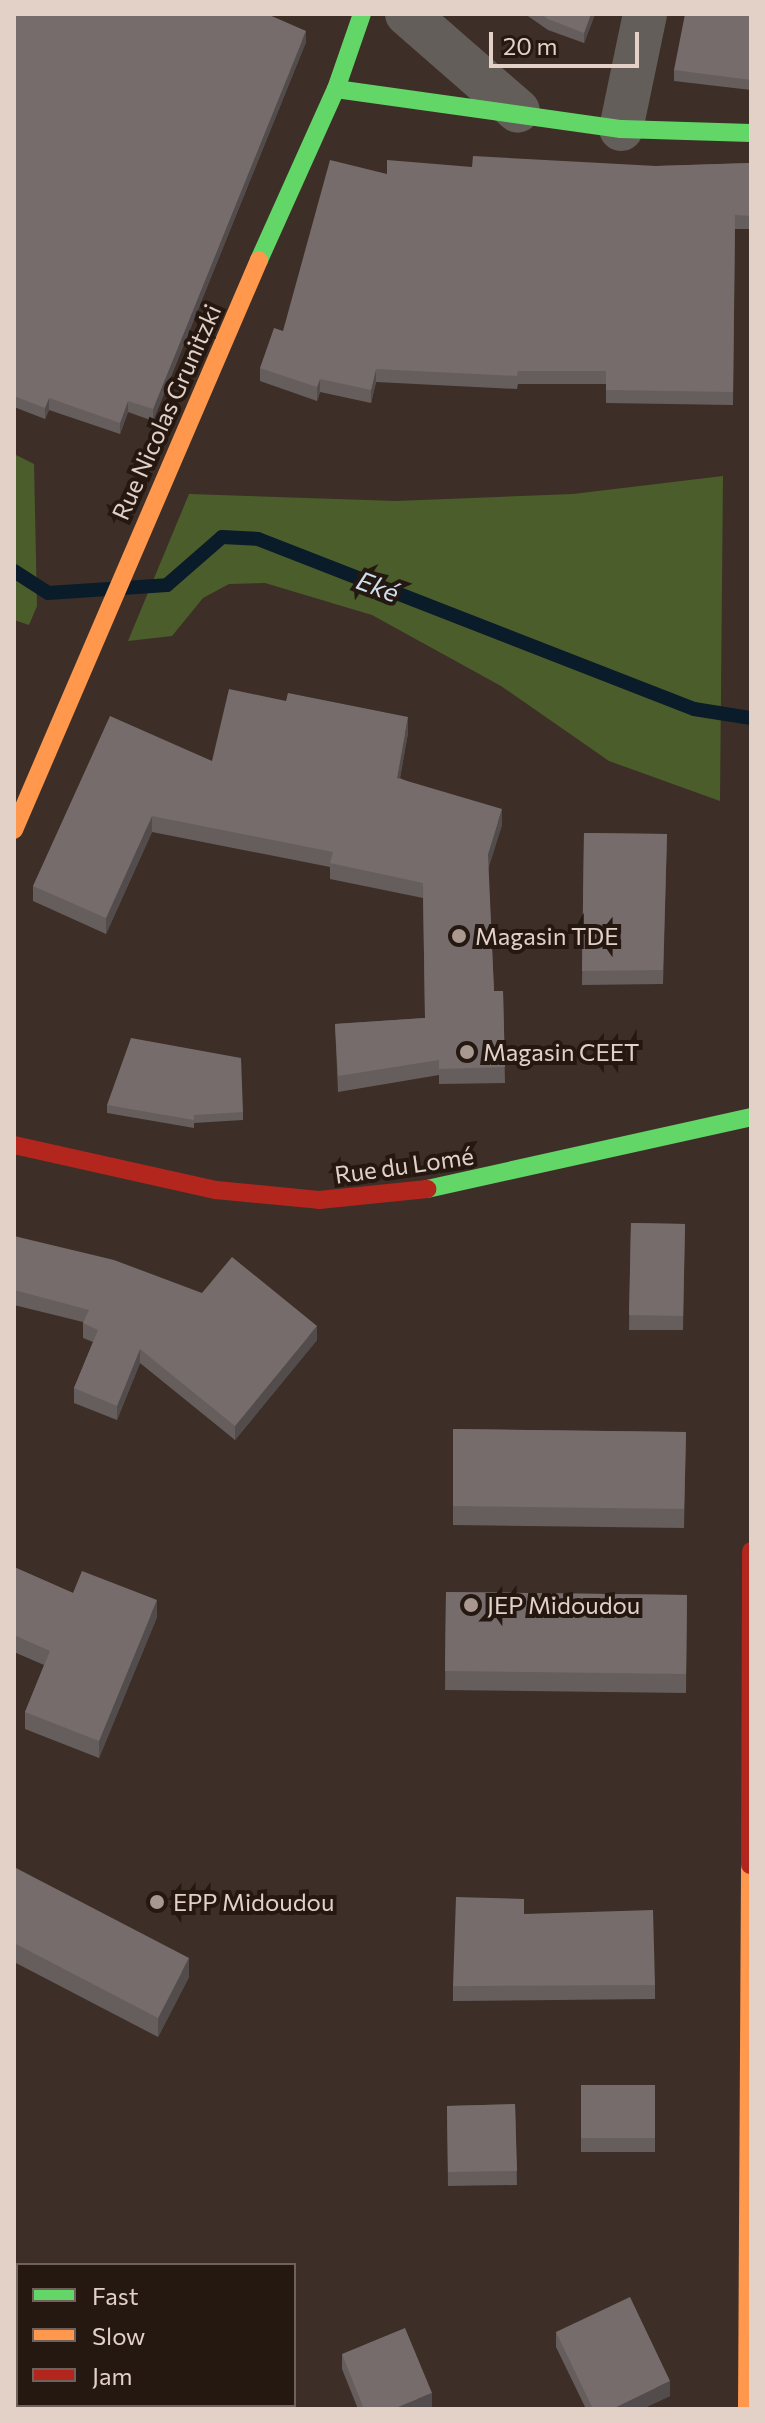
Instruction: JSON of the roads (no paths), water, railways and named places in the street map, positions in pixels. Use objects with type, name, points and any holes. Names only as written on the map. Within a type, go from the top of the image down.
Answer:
[{"type":"street","name":"Rue Nicolas Grunitzki","points":[[14,830],[129,557],[336,89],[362,14]]},
{"type":"street","points":[[407,14],[518,111]]},
{"type":"street","points":[[621,129],[645,14]]},
{"type":"street","points":[[336,89],[518,111],[621,129],[751,133]]},
{"type":"street","name":"Rue du Lomé","points":[[14,1145],[158,1179],[319,1200],[445,1187],[751,1117]]},
{"type":"street","points":[[747,2409],[751,1551]]},
{"type":"waterway","name":"Eké","points":[[14,571],[48,593],[167,585],[222,537],[258,539],[694,709],[751,718]]},
{"type":"place","name":"Magasin TDE","points":[[459,936]]},
{"type":"place","name":"Magasin CEET","points":[[467,1052]]},
{"type":"place","name":"JEP Midoudou","points":[[471,1605]]},
{"type":"place","name":"EPP Midoudou","points":[[157,1902]]}]
